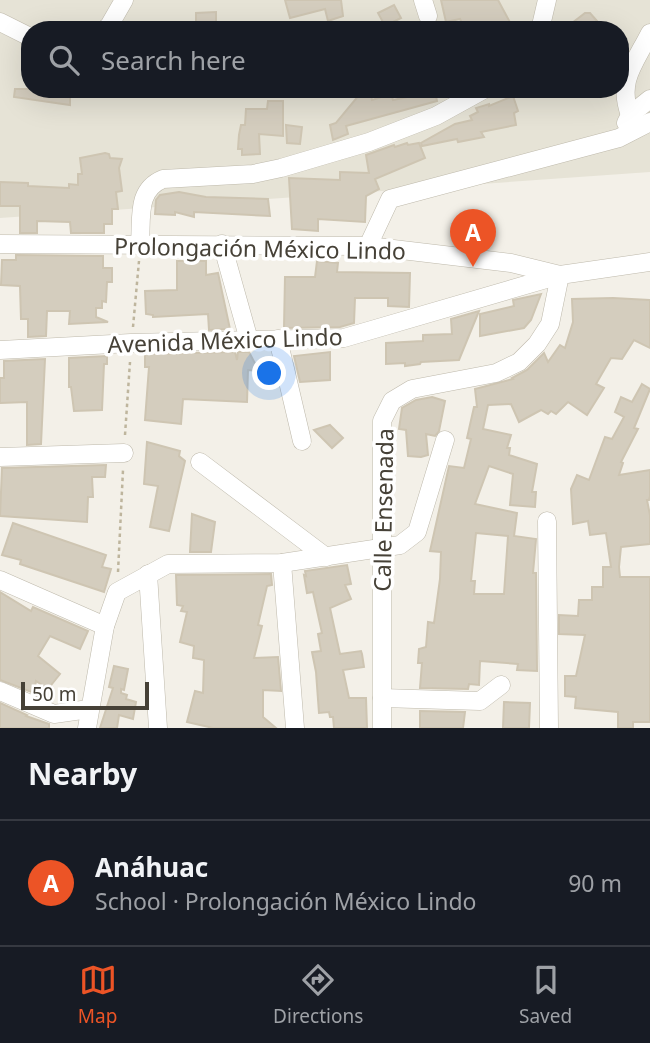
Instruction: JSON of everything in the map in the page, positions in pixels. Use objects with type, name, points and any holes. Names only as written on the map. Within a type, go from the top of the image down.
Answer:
[{"type":"street","points":[[112,21],[124,0]]},
{"type":"street","points":[[542,21],[547,0]]},
{"type":"street","points":[[0,22],[21,32]]},
{"type":"street","points":[[629,75],[650,33]]},
{"type":"street","points":[[140,243],[144,194],[152,184],[163,179],[253,174],[281,168],[369,142],[436,116],[469,98]]},
{"type":"street","points":[[624,98],[630,115]]},
{"type":"street","points":[[618,138],[630,115],[650,99]]},
{"type":"street","points":[[368,246],[390,199],[618,138],[650,122]]},
{"type":"street","name":"Prolongación México Lindo","points":[[0,244],[368,246],[510,263],[560,275]]},
{"type":"street","points":[[222,244],[249,340]]},
{"type":"street","name":"Avenida México Lindo","points":[[0,350],[131,343],[344,338],[560,275],[650,262]]},
{"type":"street","name":"Calle Ensenada","points":[[382,728],[382,421],[391,401],[412,389],[496,373],[519,362],[537,344],[550,324],[560,275]]},
{"type":"street","points":[[278,339],[302,441]]},
{"type":"street","points":[[87,728],[105,626],[117,592],[167,564],[282,563],[400,545],[417,532],[445,440]]},
{"type":"street","points":[[0,457],[124,453]]},
{"type":"street","points":[[200,463],[326,557]]},
{"type":"street","points":[[547,522],[549,728]]},
{"type":"street","points":[[282,563],[295,728]]},
{"type":"street","points":[[148,574],[158,728]]},
{"type":"street","points":[[0,580],[105,626]]},
{"type":"street","points":[[382,698],[480,701],[501,685]]},
{"type":"street","points":[[0,691],[54,715],[89,709]]},
{"type":"path","points":[[117,592],[131,343],[140,243]]},
{"type":"shaded area","points":[[0,0],[650,0],[650,172],[0,218]]},
{"type":"building","points":[[285,0],[341,0],[343,16],[328,21],[325,9],[290,18]]},
{"type":"building","points":[[441,0],[498,0],[509,21],[460,19],[446,21]]},
{"type":"building","points":[[394,5],[401,18],[382,21],[378,13]]},
{"type":"building","points":[[216,12],[216,21],[196,21],[196,13]]},
{"type":"building","points":[[585,13],[590,13],[597,21],[575,21]]},
{"type":"building","points":[[15,89],[21,89],[21,98],[14,97]]},
{"type":"building","points":[[21,98],[70,98],[70,105]]},
{"type":"building","points":[[357,98],[436,98],[437,101],[346,126],[348,134],[333,140],[330,125],[336,123]]},
{"type":"building","points":[[514,98],[518,111],[514,113],[516,125],[481,132],[484,137],[422,146],[421,143],[455,124],[472,120],[470,116],[478,112],[476,108]]},
{"type":"building","points":[[268,101],[283,101],[283,136],[259,134],[260,154],[242,155],[242,149],[238,149],[239,135],[241,125],[245,125],[246,109],[267,109]]},
{"type":"building","points":[[286,125],[302,127],[300,144],[287,143]]},
{"type":"building","points":[[407,143],[419,143],[425,158],[375,179],[379,189],[366,196],[365,222],[318,219],[318,231],[292,229],[289,178],[340,180],[340,172],[369,173],[366,155]]},
{"type":"building","points":[[109,154],[110,158],[122,159],[119,168],[122,191],[116,192],[118,209],[112,209],[112,224],[104,224],[104,233],[71,233],[70,222],[37,221],[37,233],[20,233],[20,206],[0,206],[0,182],[69,188],[69,184],[78,185],[78,174],[82,174],[80,158]]},
{"type":"building","points":[[179,192],[206,197],[268,199],[270,216],[194,212],[194,217],[175,212],[175,215],[155,214],[156,200],[160,195]]},
{"type":"building","points":[[16,255],[103,256],[103,268],[112,268],[112,282],[107,282],[106,302],[102,301],[102,308],[96,308],[96,317],[108,322],[69,324],[70,311],[47,311],[46,336],[28,337],[28,319],[21,319],[20,286],[1,285],[2,260],[16,260]]},
{"type":"building","points":[[177,261],[206,261],[206,275],[218,273],[230,329],[209,330],[208,314],[153,317],[146,314],[145,291],[177,290]]},
{"type":"building","points":[[317,261],[338,263],[337,272],[410,273],[409,307],[388,306],[388,298],[355,298],[354,323],[340,327],[284,328],[285,277],[315,277]]},
{"type":"building","points":[[541,294],[531,320],[524,328],[480,336],[480,314],[514,306],[513,300]]},
{"type":"building","points":[[572,299],[650,300],[650,348],[634,340],[622,359],[611,358],[596,384],[604,388],[587,415],[568,402],[556,414],[541,410],[519,422],[511,404],[488,405],[483,429],[511,435],[507,448],[510,448],[509,455],[537,464],[532,492],[536,492],[535,507],[510,505],[513,474],[489,466],[475,504],[517,513],[514,536],[536,539],[533,573],[536,573],[537,671],[517,670],[518,664],[480,661],[479,685],[469,684],[468,689],[420,688],[422,663],[418,663],[419,649],[426,647],[428,622],[434,623],[440,579],[441,552],[430,551],[449,466],[464,468],[471,439],[467,438],[474,407],[477,407],[475,389],[513,379],[527,370],[544,353],[548,362],[560,345],[565,348],[573,322]],"holes":[[[476,533],[508,536],[504,594],[474,594],[475,581],[471,581]]]},
{"type":"building","points":[[479,311],[459,360],[421,362],[405,366],[405,363],[386,364],[386,343],[423,341],[423,335],[452,334],[451,319]]},
{"type":"building","points":[[235,352],[237,360],[238,352],[249,352],[259,371],[248,370],[247,402],[183,399],[181,424],[145,420],[149,367],[145,367],[145,354]]},
{"type":"building","points":[[330,352],[330,380],[300,382],[294,356]]},
{"type":"building","points":[[107,356],[107,364],[104,364],[102,410],[74,411],[69,387],[69,358]]},
{"type":"building","points":[[45,359],[41,444],[27,445],[27,402],[0,403],[0,378],[4,378],[4,361]]},
{"type":"building","points":[[642,384],[650,389],[634,428],[638,429],[621,462],[623,463],[619,475],[650,470],[650,496],[647,500],[650,544],[621,547],[619,567],[620,577],[650,577],[650,722],[633,722],[633,728],[618,728],[618,712],[575,708],[576,697],[565,696],[565,676],[576,676],[585,635],[559,634],[559,615],[578,616],[579,600],[592,600],[592,587],[603,587],[603,567],[611,567],[606,533],[590,535],[588,521],[573,524],[571,489],[577,475],[589,480],[605,437],[612,439],[624,417],[615,412],[621,397],[632,402]]},
{"type":"building","points":[[432,397],[445,401],[439,431],[435,436],[426,434],[428,455],[408,456],[406,430],[399,429],[402,408],[416,400]]},
{"type":"building","points":[[330,425],[343,438],[332,448],[314,430]]},
{"type":"building","points":[[147,442],[180,451],[179,456],[185,461],[169,531],[150,527],[158,486],[144,484]]},
{"type":"building","points":[[106,465],[105,477],[92,477],[93,497],[88,497],[87,522],[0,516],[2,468]]},
{"type":"building","points":[[192,514],[215,522],[211,552],[190,552]]},
{"type":"building","points":[[13,523],[106,555],[102,567],[111,569],[104,592],[20,564],[21,560],[2,555]]},
{"type":"building","points":[[347,565],[351,584],[345,585],[351,599],[330,608],[340,654],[361,651],[362,654],[364,667],[343,670],[349,698],[366,698],[367,728],[334,728],[333,717],[330,717],[329,712],[319,713],[312,652],[321,651],[318,634],[322,633],[313,592],[307,593],[304,575],[306,576],[305,571]]},
{"type":"building","points":[[271,574],[272,585],[267,586],[258,625],[262,626],[254,658],[278,657],[281,691],[263,690],[263,717],[276,728],[213,728],[187,722],[195,691],[203,693],[204,660],[193,658],[194,646],[180,642],[187,612],[181,611],[183,606],[177,605],[176,575]]},
{"type":"building","points":[[0,592],[31,611],[33,607],[88,631],[80,649],[50,636],[38,656],[60,674],[48,689],[36,681],[34,693],[0,680]]},
{"type":"building","points":[[114,666],[128,669],[121,693],[127,695],[126,699],[136,702],[133,719],[119,715],[117,728],[100,728],[113,688],[109,687]]},
{"type":"building","points":[[504,702],[530,703],[529,728],[503,728]]},
{"type":"building","points":[[0,703],[49,724],[49,728],[0,728]]},
{"type":"building","points":[[420,711],[465,712],[463,728],[420,728]]},
{"type":"place","name":"Anáhuac","points":[[473,267]]}]
